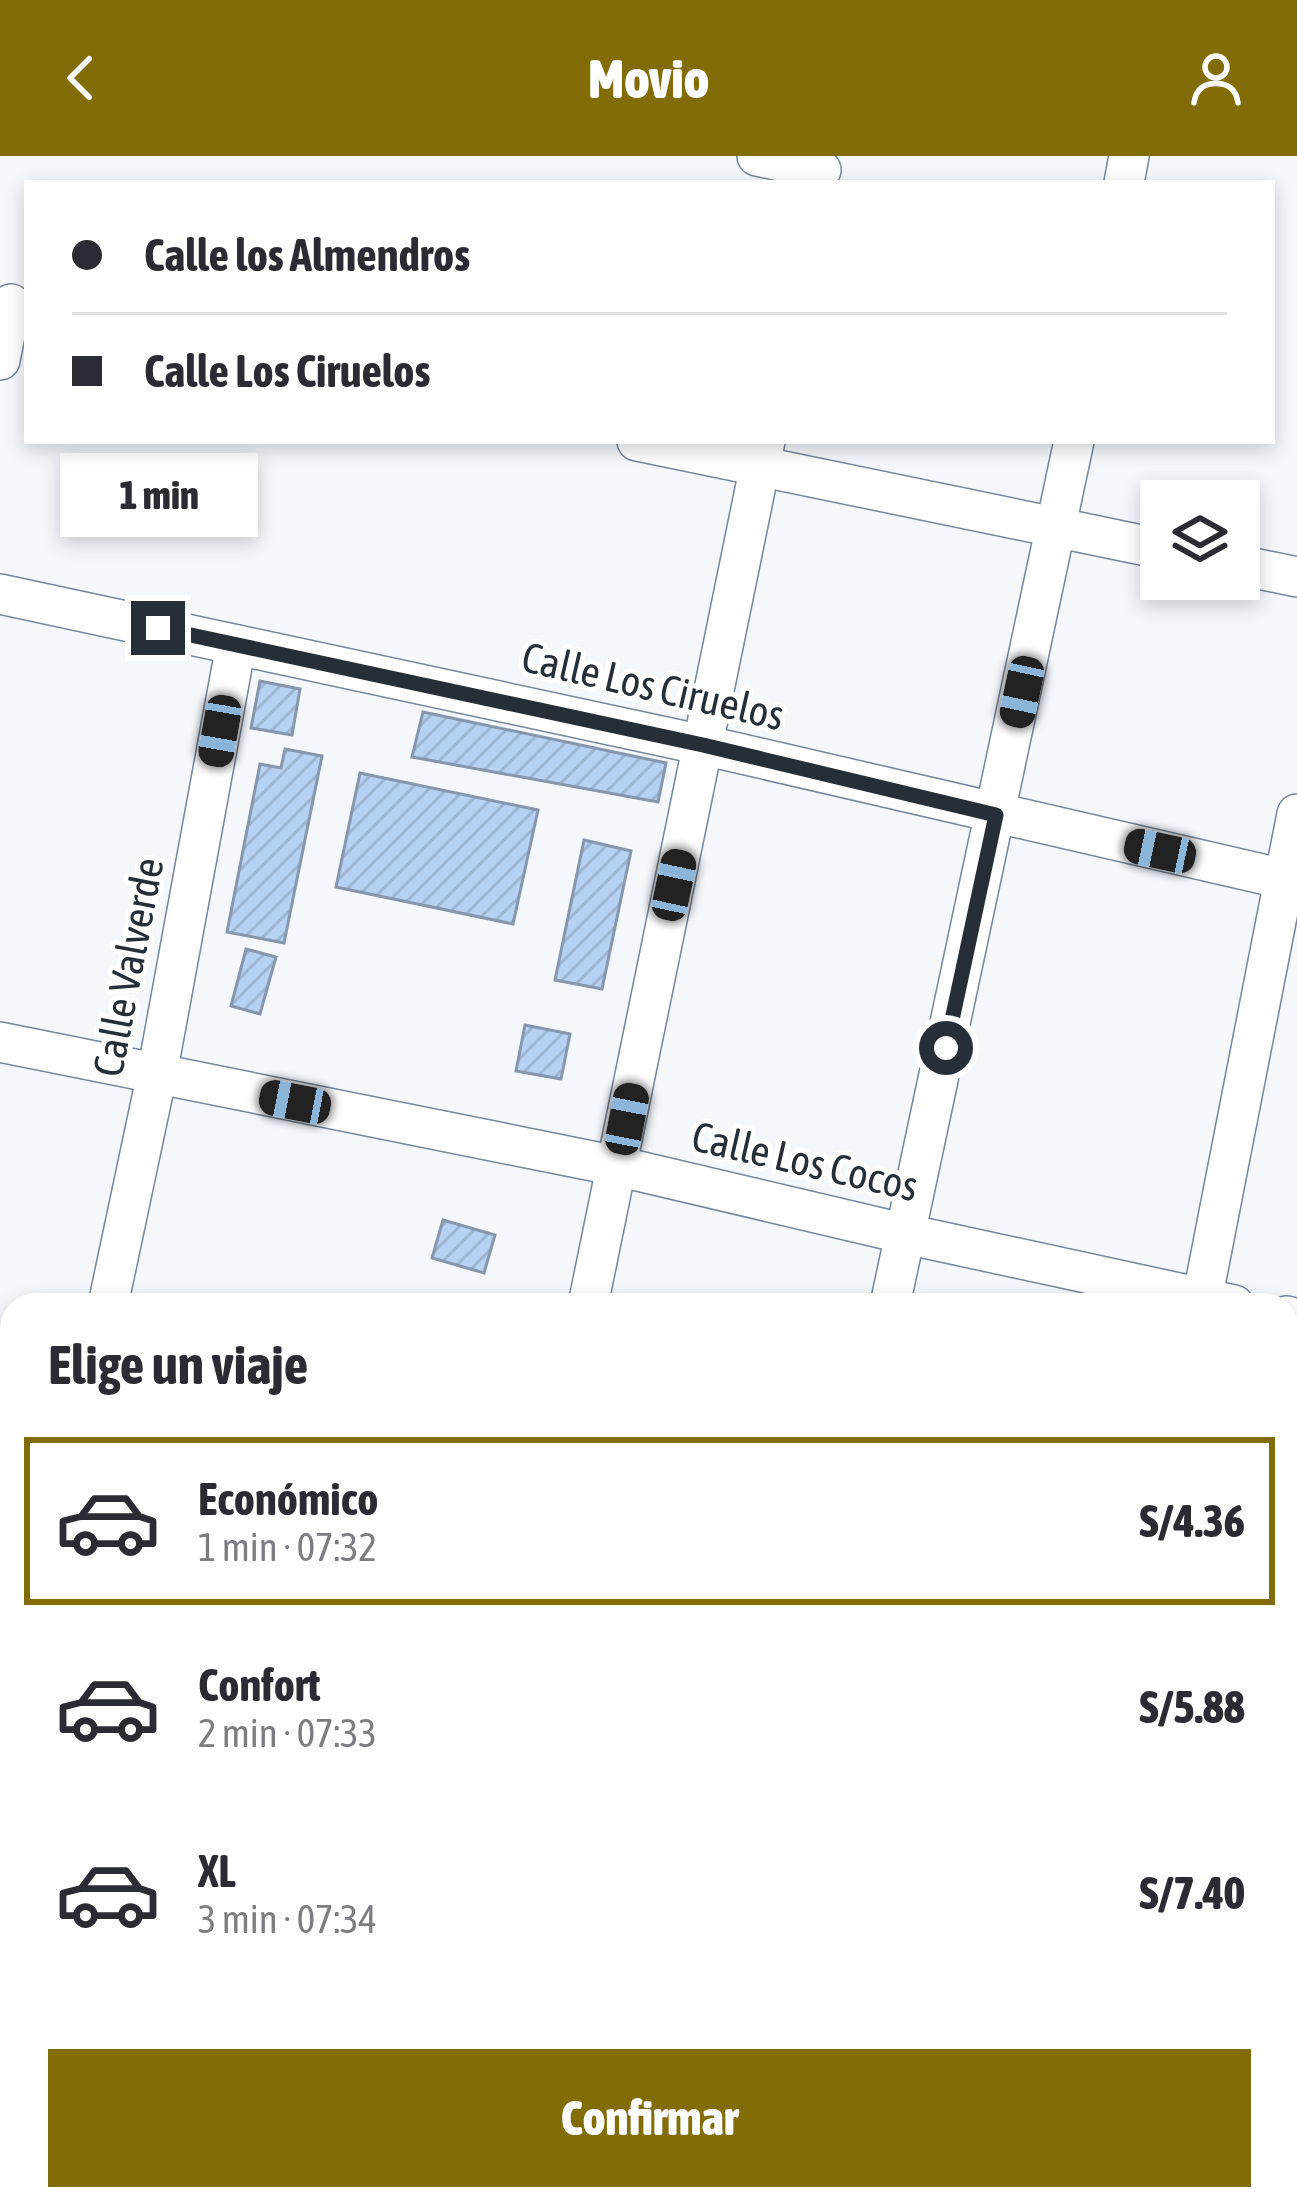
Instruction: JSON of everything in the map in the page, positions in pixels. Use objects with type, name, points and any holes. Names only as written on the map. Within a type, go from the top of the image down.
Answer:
[{"type":"street","points":[[757,156],[822,170]]},
{"type":"street","points":[[0,360],[13,305]]},
{"type":"street","points":[[666,444],[762,454],[1140,545]]},
{"type":"street","points":[[893,1293],[1073,444]]},
{"type":"street","points":[[591,1293],[762,454]]},
{"type":"street","points":[[1260,569],[1297,577]]},
{"type":"street","name":"Calle Los Ciruelos","points":[[0,594],[703,745],[1284,879]]},
{"type":"street","name":"Calle Valverde","points":[[111,1293],[157,1074],[236,645]]},
{"type":"street","points":[[1214,1293],[1297,814]]},
{"type":"street","name":"Calle Los Cocos","points":[[0,1042],[617,1166],[1168,1293]]},
{"type":"building","points":[[260,681],[300,689],[292,735],[251,728]]},
{"type":"building","points":[[423,712],[666,763],[658,802],[412,757]]},
{"type":"building","points":[[285,749],[322,756],[284,943],[227,932],[260,764],[281,768]]},
{"type":"building","points":[[360,773],[538,810],[513,924],[336,887]]},
{"type":"building","points":[[584,840],[631,851],[602,989],[555,980]]},
{"type":"building","points":[[246,949],[276,957],[260,1014],[231,1006]]},
{"type":"building","points":[[525,1025],[570,1034],[561,1079],[516,1071]]},
{"type":"building","points":[[443,1220],[495,1235],[484,1273],[432,1258]]},
{"type":"route","points":[[158,628],[703,745],[996,815],[946,1048]]}]
